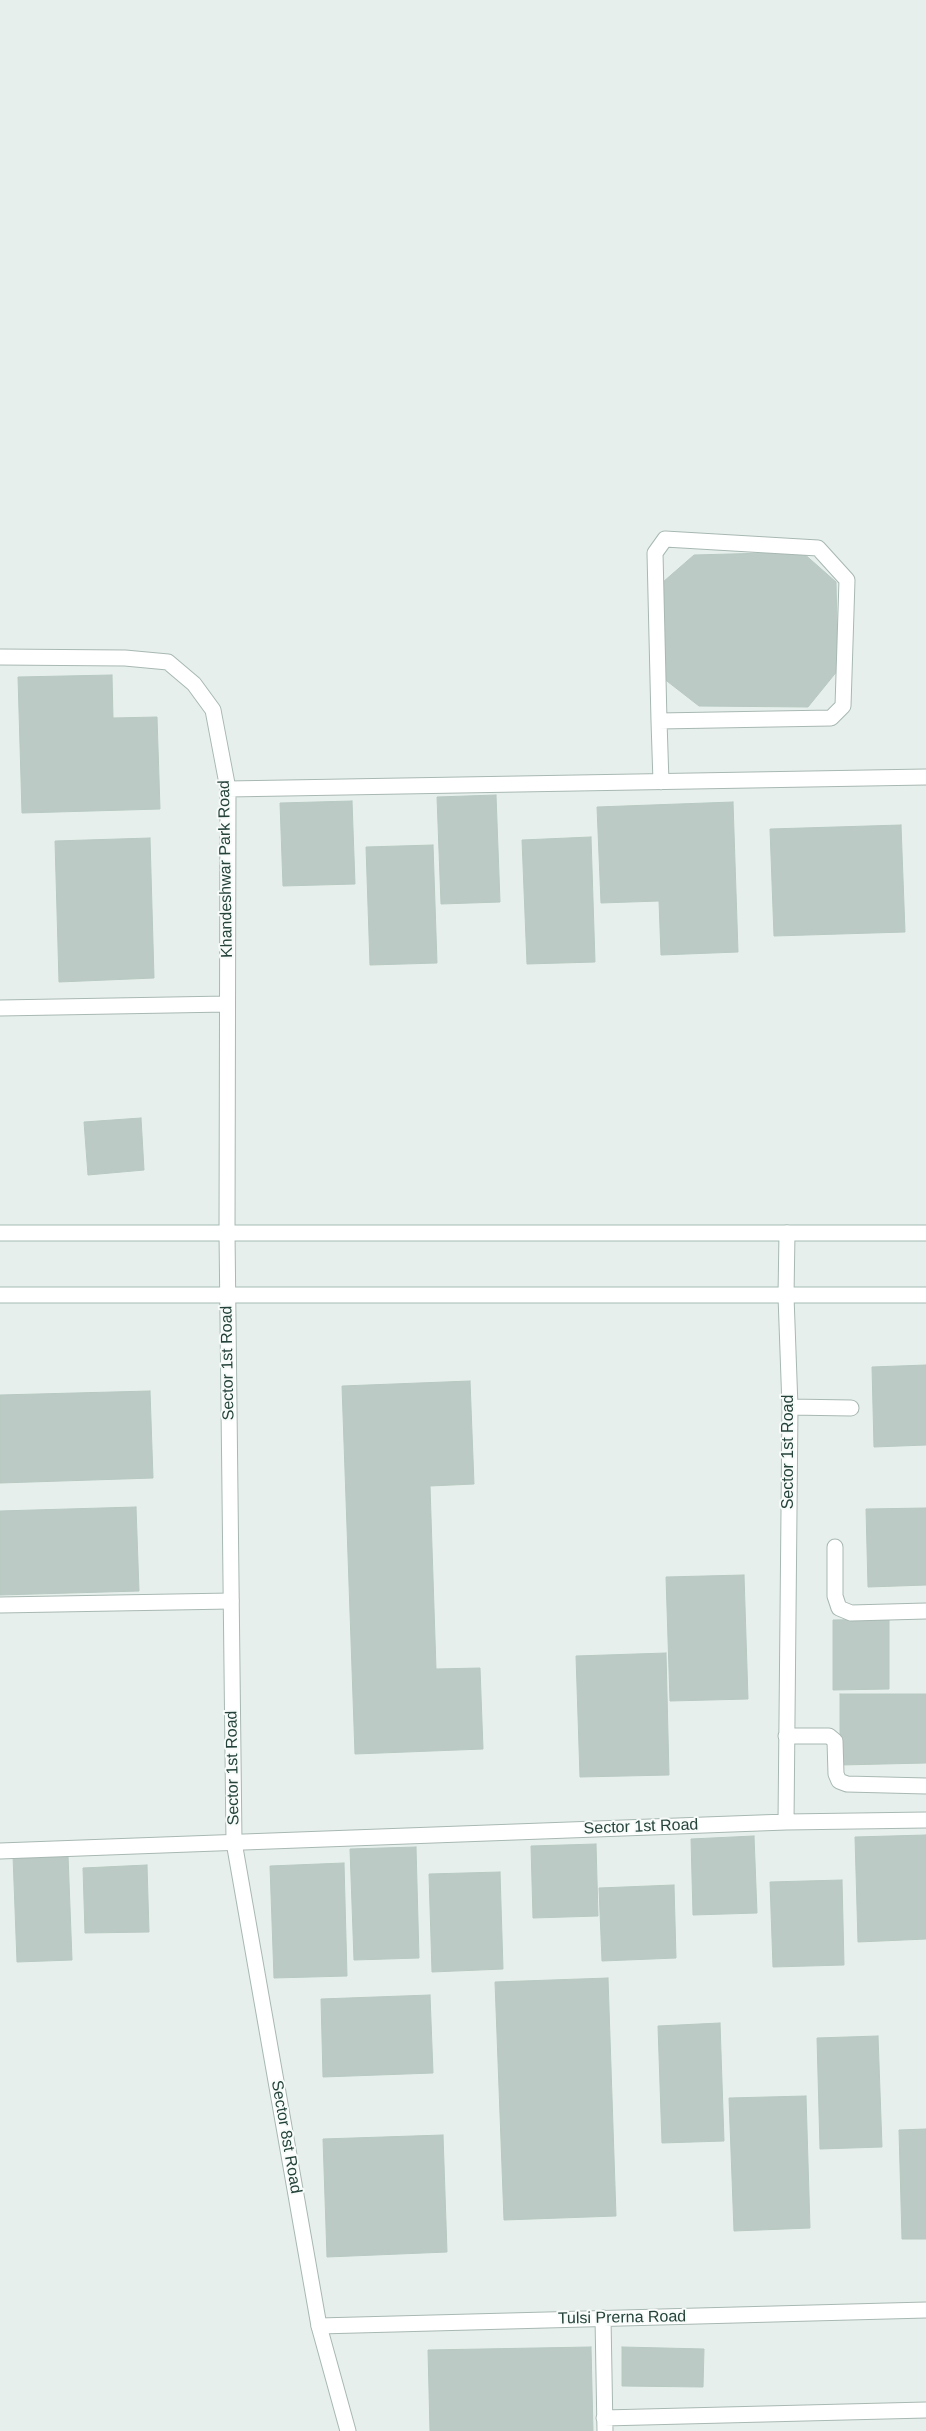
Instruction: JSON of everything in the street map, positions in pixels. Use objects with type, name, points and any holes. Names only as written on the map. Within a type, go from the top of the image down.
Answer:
[{"type":"street","points":[[659,721],[831,718],[843,706],[847,580],[818,548],[665,539],[655,553],[659,721],[661,782]]},
{"type":"street","name":"Khandeshwar Park Road","points":[[0,657],[125,658],[168,662],[194,684],[213,710],[228,789],[228,1233]]},
{"type":"street","points":[[228,789],[926,777]]},
{"type":"street","points":[[0,1008],[227,1004]]},
{"type":"street","points":[[0,1233],[926,1233]]},
{"type":"street","name":"Sector 1st Road","points":[[228,1233],[227,1295],[234,1842],[786,1822],[926,1820]]},
{"type":"street","name":"Sector 1st Road","points":[[786,1822],[790,1406],[786,1296],[787,1233]]},
{"type":"street","points":[[0,1295],[926,1296]]},
{"type":"street","points":[[790,1406],[851,1408]]},
{"type":"street","points":[[835,1547],[835,1596],[839,1608],[851,1613],[926,1611]]},
{"type":"street","points":[[0,1605],[231,1601]]},
{"type":"street","points":[[786,1736],[830,1736],[835,1741],[836,1774],[840,1780],[847,1784],[926,1786]]},
{"type":"street","points":[[0,1851],[234,1842]]},
{"type":"street","name":"Sector 8st Road","points":[[234,1842],[319,2326],[348,2431]]},
{"type":"street","name":"Tulsi Prerna Road","points":[[319,2326],[926,2310]]},
{"type":"street","points":[[603,2318],[604,2424],[926,2410]]},
{"type":"building","points":[[802,552],[836,582],[838,670],[808,707],[699,706],[663,678],[663,582],[694,555]]},
{"type":"building","points":[[112,675],[113,718],[157,717],[160,809],[22,813],[18,677]]},
{"type":"building","points":[[496,795],[500,902],[441,904],[437,797]]},
{"type":"building","points":[[352,801],[355,884],[283,886],[280,803]]},
{"type":"building","points":[[733,802],[738,952],[661,955],[659,901],[601,903],[597,807]]},
{"type":"building","points":[[901,825],[905,932],[774,936],[770,829]]},
{"type":"building","points":[[591,837],[595,962],[527,964],[522,840]]},
{"type":"building","points":[[150,838],[154,978],[59,982],[55,841]]},
{"type":"building","points":[[433,845],[437,963],[370,965],[366,847]]},
{"type":"building","points":[[141,1118],[144,1170],[88,1175],[84,1122]]},
{"type":"building","points":[[926,1365],[926,1445],[874,1447],[872,1367]]},
{"type":"building","points":[[470,1381],[474,1484],[430,1486],[436,1669],[480,1668],[483,1749],[355,1754],[342,1386]]},
{"type":"building","points":[[150,1391],[153,1478],[0,1483],[0,1395]]},
{"type":"building","points":[[136,1507],[139,1591],[0,1595],[0,1511]]},
{"type":"building","points":[[926,1508],[926,1585],[868,1587],[866,1509]]},
{"type":"building","points":[[744,1575],[748,1699],[670,1701],[666,1577]]},
{"type":"building","points":[[889,1619],[889,1689],[833,1690],[833,1620]]},
{"type":"building","points":[[666,1653],[669,1775],[580,1777],[576,1656]]},
{"type":"building","points":[[840,1694],[926,1694],[926,1763],[840,1765]]},
{"type":"building","points":[[926,1835],[926,1939],[858,1942],[855,1837]]},
{"type":"building","points":[[754,1836],[757,1913],[693,1915],[691,1839]]},
{"type":"building","points":[[596,1844],[598,1916],[533,1918],[531,1846]]},
{"type":"building","points":[[416,1847],[419,1958],[354,1960],[350,1849]]},
{"type":"building","points":[[68,1855],[72,1960],[17,1962],[13,1856]]},
{"type":"building","points":[[344,1863],[347,1976],[274,1978],[270,1866]]},
{"type":"building","points":[[147,1865],[149,1932],[85,1933],[83,1868]]},
{"type":"building","points":[[500,1872],[503,1969],[432,1972],[429,1874]]},
{"type":"building","points":[[842,1880],[844,1965],[773,1967],[770,1882]]},
{"type":"building","points":[[674,1885],[676,1958],[602,1961],[599,1888]]},
{"type":"building","points":[[608,1978],[616,2216],[504,2220],[495,1982]]},
{"type":"building","points":[[430,1995],[433,2073],[323,2077],[321,1999]]},
{"type":"building","points":[[720,2023],[724,2141],[662,2143],[658,2026]]},
{"type":"building","points":[[878,2036],[882,2147],[820,2149],[817,2038]]},
{"type":"building","points":[[806,2096],[810,2228],[734,2231],[729,2098]]},
{"type":"building","points":[[926,2129],[926,2239],[902,2239],[899,2130]]},
{"type":"building","points":[[443,2135],[447,2252],[327,2257],[323,2139]]},
{"type":"building","points":[[591,2347],[593,2431],[430,2431],[428,2350]]},
{"type":"building","points":[[622,2347],[704,2349],[703,2387],[622,2386]]}]
